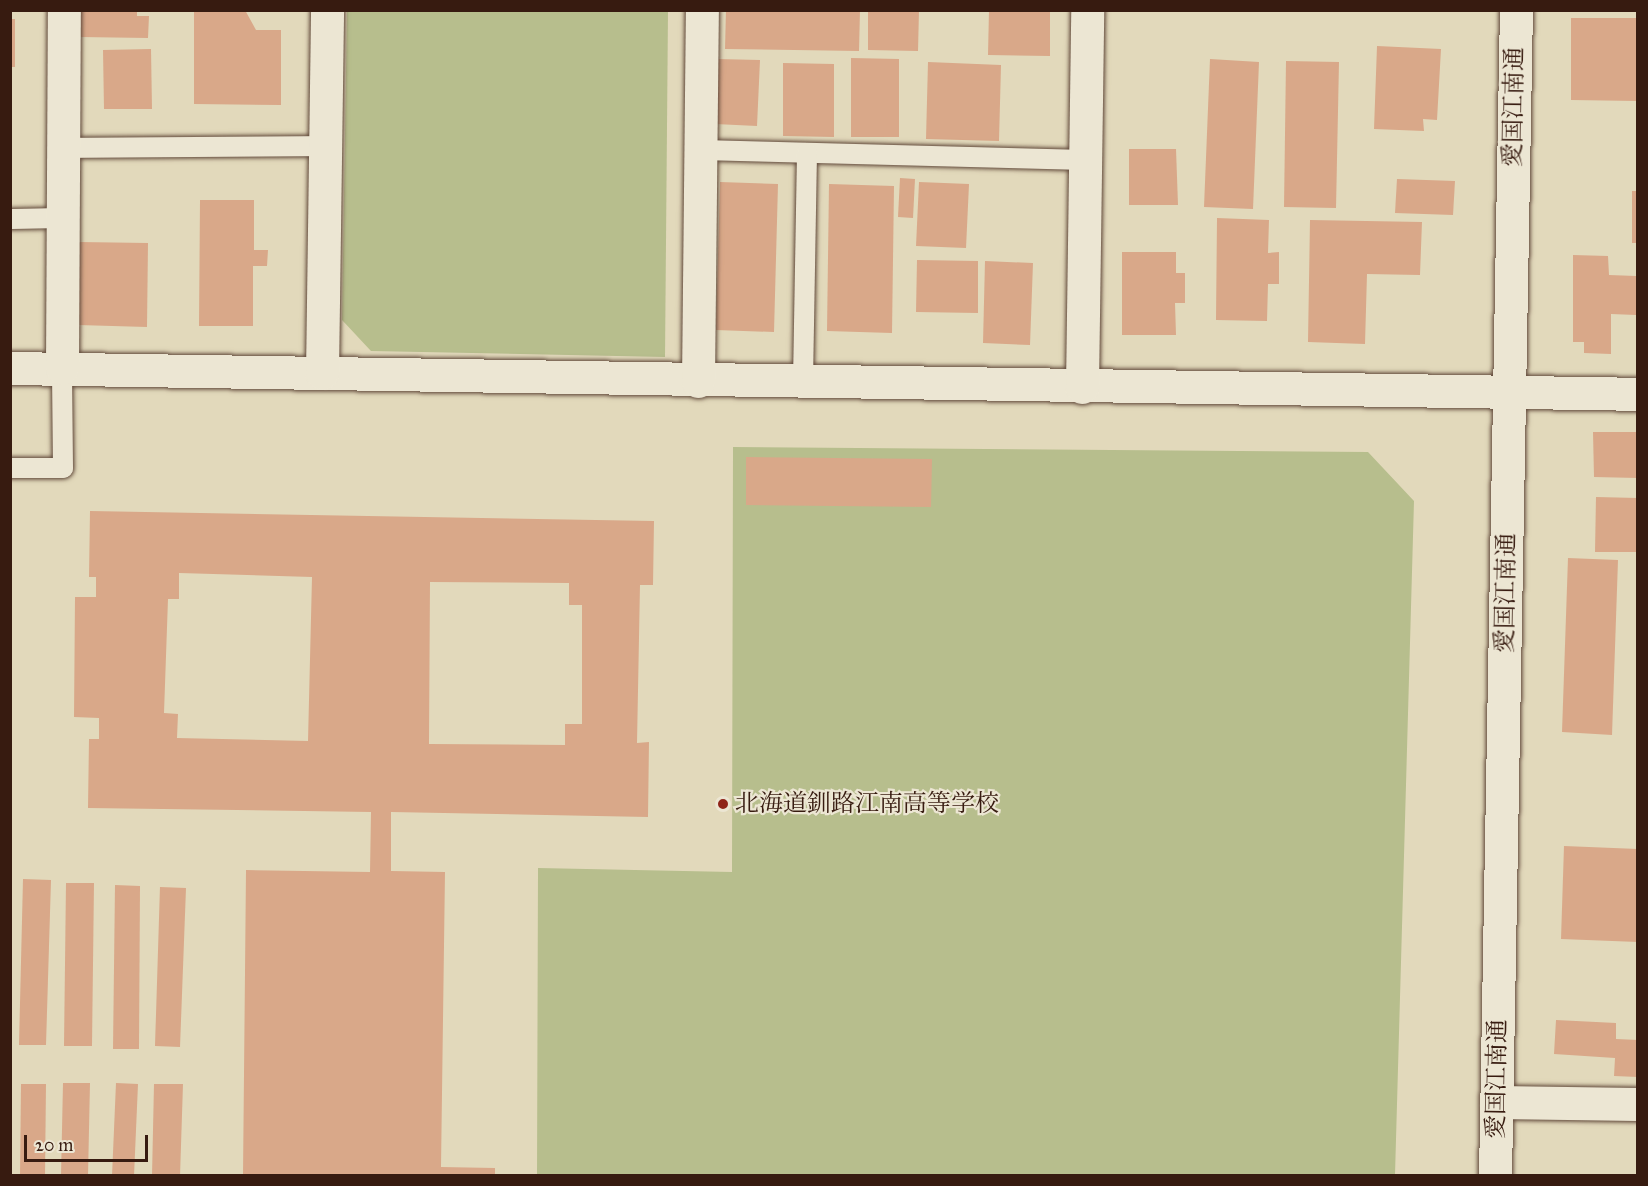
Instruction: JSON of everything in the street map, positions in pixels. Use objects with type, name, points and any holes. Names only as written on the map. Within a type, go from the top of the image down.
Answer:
[{"type":"street","points":[[62,368],[64,10]]},
{"type":"street","points":[[322,373],[327,10]]},
{"type":"street","points":[[698,381],[702,10]]},
{"type":"street","points":[[1082,387],[1087,10]]},
{"type":"street","name":"愛国江南通","points":[[1496,1176],[1516,10]]},
{"type":"street","points":[[10,368],[698,381],[1638,394]]},
{"type":"street","points":[[1496,1102],[1638,1104]]},
{"type":"lane","points":[[63,148],[325,146]]},
{"type":"lane","points":[[702,150],[1085,160]]},
{"type":"lane","points":[[803,382],[807,153]]},
{"type":"lane","points":[[10,219],[63,218]]},
{"type":"lane","points":[[10,468],[63,468],[62,368]]},
{"type":"green space","points":[[347,11],[668,11],[665,357],[371,351],[342,320]]},
{"type":"green space","points":[[733,447],[1368,452],[1414,501],[1395,1175],[537,1176],[538,868],[732,872]]},
{"type":"building","points":[[80,10],[137,10],[137,16],[149,16],[148,38],[80,37]]},
{"type":"building","points":[[194,10],[245,10],[256,30],[281,30],[281,105],[194,104]]},
{"type":"building","points":[[726,10],[860,10],[859,51],[725,49]]},
{"type":"building","points":[[868,10],[919,10],[918,51],[868,50]]},
{"type":"building","points":[[989,10],[1050,10],[1050,56],[988,55]]},
{"type":"building","points":[[1571,18],[1638,18],[1638,101],[1571,100]]},
{"type":"building","points":[[10,19],[15,19],[15,67],[10,67]]},
{"type":"building","points":[[1377,46],[1441,49],[1437,120],[1423,119],[1424,131],[1374,129]]},
{"type":"building","points":[[151,49],[152,109],[104,109],[103,50]]},
{"type":"building","points":[[851,58],[899,59],[899,137],[851,137]]},
{"type":"building","points":[[717,59],[760,60],[757,126],[715,124]]},
{"type":"building","points":[[1210,59],[1259,62],[1253,209],[1204,207]]},
{"type":"building","points":[[1286,61],[1339,62],[1336,208],[1284,207]]},
{"type":"building","points":[[928,62],[1001,65],[999,141],[926,139]]},
{"type":"building","points":[[783,63],[834,64],[834,137],[783,136]]},
{"type":"building","points":[[1129,149],[1176,149],[1178,205],[1129,205]]},
{"type":"building","points":[[900,178],[915,179],[913,218],[898,217]]},
{"type":"building","points":[[1397,179],[1455,181],[1453,215],[1395,213]]},
{"type":"building","points":[[720,182],[778,184],[774,332],[716,330]]},
{"type":"building","points":[[919,182],[969,184],[966,248],[916,246]]},
{"type":"building","points":[[829,184],[894,186],[892,333],[827,331]]},
{"type":"building","points":[[1632,191],[1638,191],[1638,243],[1632,243]]},
{"type":"building","points":[[200,200],[254,200],[254,250],[268,250],[267,266],[253,266],[253,326],[199,326]]},
{"type":"building","points":[[1217,218],[1269,220],[1268,253],[1279,252],[1279,284],[1268,284],[1267,321],[1216,320]]},
{"type":"building","points":[[1310,220],[1422,222],[1420,275],[1367,274],[1365,344],[1308,342]]},
{"type":"building","points":[[79,242],[148,243],[147,327],[78,325]]},
{"type":"building","points":[[1122,252],[1176,252],[1176,273],[1185,273],[1185,303],[1175,303],[1176,335],[1122,335]]},
{"type":"building","points":[[1573,255],[1608,256],[1609,275],[1636,276],[1636,315],[1611,314],[1611,354],[1584,353],[1584,342],[1573,342]]},
{"type":"building","points":[[917,260],[978,261],[978,313],[916,312]]},
{"type":"building","points":[[985,261],[1033,263],[1030,345],[983,343]]},
{"type":"building","points":[[1593,432],[1638,432],[1638,478],[1594,477]]},
{"type":"building","points":[[746,457],[932,459],[931,507],[746,505]]},
{"type":"building","points":[[1596,497],[1638,498],[1638,552],[1595,552]]},
{"type":"building","points":[[90,511],[654,521],[653,585],[640,585],[637,743],[649,742],[648,817],[391,812],[391,871],[445,872],[441,1167],[495,1168],[495,1176],[243,1176],[246,870],[370,872],[371,812],[88,808],[89,739],[99,739],[99,718],[74,717],[75,597],[96,597],[96,577],[89,577]],"holes":[[[179,573],[312,577],[308,741],[177,738],[178,714],[164,713],[168,599],[179,599]],[[430,582],[569,583],[569,605],[582,605],[582,724],[565,724],[565,745],[429,744]]]},
{"type":"building","points":[[1568,558],[1618,560],[1612,735],[1562,732]]},
{"type":"building","points":[[1564,846],[1638,849],[1638,942],[1561,939]]},
{"type":"building","points":[[23,879],[51,880],[46,1045],[19,1045]]},
{"type":"building","points":[[66,883],[94,883],[92,1046],[64,1046]]},
{"type":"building","points":[[115,885],[140,886],[139,1049],[113,1049]]},
{"type":"building","points":[[160,887],[186,888],[180,1047],[155,1046]]},
{"type":"building","points":[[1556,1020],[1616,1023],[1616,1039],[1638,1040],[1638,1077],[1614,1076],[1615,1058],[1554,1054]]},
{"type":"building","points":[[63,1083],[90,1083],[88,1176],[61,1176]]},
{"type":"building","points":[[116,1083],[138,1084],[134,1176],[112,1176]]},
{"type":"building","points":[[21,1084],[46,1084],[45,1176],[20,1176]]},
{"type":"building","points":[[154,1084],[183,1084],[180,1176],[152,1176]]},
{"type":"place","name":"北海道釧路江南高等学校","points":[[723,804]]}]
